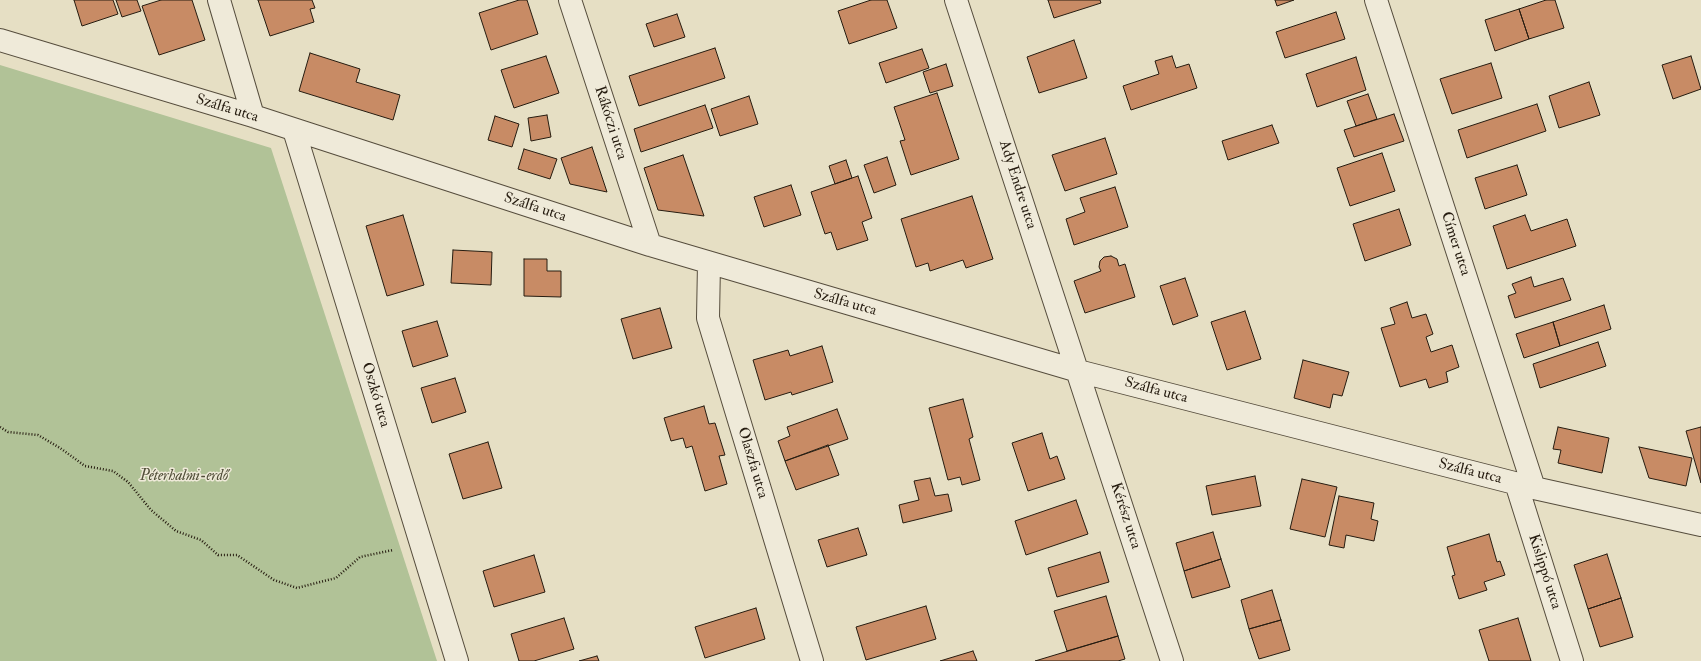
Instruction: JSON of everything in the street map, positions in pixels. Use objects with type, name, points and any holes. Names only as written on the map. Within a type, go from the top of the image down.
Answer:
[{"type":"street","points":[[219,0],[253,116]]},
{"type":"street","name":"Rákóczi utca","points":[[570,0],[650,246]]},
{"type":"street","name":"Ady Endre utca","points":[[956,0],[1078,371]]},
{"type":"street","name":"Címer utca","points":[[1376,0],[1525,486]]},
{"type":"street","name":"Szálfa utca","points":[[0,40],[253,116],[650,246],[1078,371],[1525,486],[1701,525]]},
{"type":"street","name":"Oszkó utca","points":[[294,130],[457,661]]},
{"type":"street","name":"Olaszfa utca","points":[[709,263],[708,318],[812,661]]},
{"type":"street","name":"Kérész utca","points":[[1078,371],[1172,661]]},
{"type":"street","name":"Kislippó utca","points":[[1525,486],[1572,661]]},
{"type":"path","points":[[0,427],[8,432],[38,435],[60,448],[85,466],[113,471],[128,482],[151,510],[176,531],[201,540],[218,555],[236,555],[274,580],[297,588],[336,578],[360,557],[393,550]]},
{"type":"green space","name":"Péterhalmi-erdő","points":[[0,65],[271,148],[437,661],[0,661]]},
{"type":"building","points":[[74,0],[113,0],[118,14],[82,26]]},
{"type":"building","points":[[116,0],[137,0],[141,11],[122,17]]},
{"type":"building","points":[[161,0],[192,0],[205,40],[159,55],[142,6]]},
{"type":"building","points":[[258,0],[312,0],[315,8],[310,9],[314,22],[270,36]]},
{"type":"building","points":[[519,0],[527,0],[538,34],[491,50],[479,13]]},
{"type":"building","points":[[871,0],[887,0],[897,28],[849,44],[838,11]]},
{"type":"building","points":[[1048,0],[1100,0],[1101,3],[1054,18]]},
{"type":"building","points":[[1275,0],[1294,0],[1277,6]]},
{"type":"building","points":[[1546,0],[1555,0],[1564,28],[1529,39],[1519,9]]},
{"type":"building","points":[[1519,9],[1529,39],[1495,51],[1485,20]]},
{"type":"building","points":[[1336,12],[1345,39],[1285,58],[1276,32]]},
{"type":"building","points":[[677,14],[685,37],[654,47],[646,24]]},
{"type":"building","points":[[1074,40],[1087,78],[1039,93],[1027,57]]},
{"type":"building","points":[[715,48],[725,78],[639,106],[629,76]]},
{"type":"building","points":[[922,49],[929,68],[886,83],[879,63]]},
{"type":"building","points":[[310,53],[360,69],[356,82],[400,95],[393,120],[299,91]]},
{"type":"building","points":[[546,56],[559,93],[514,108],[501,70]]},
{"type":"building","points":[[1172,56],[1176,68],[1189,64],[1197,88],[1131,110],[1123,86],[1159,74],[1155,61]]},
{"type":"building","points":[[1691,56],[1701,89],[1673,99],[1662,65]]},
{"type":"building","points":[[1356,57],[1366,90],[1317,107],[1306,74]]},
{"type":"building","points":[[1491,63],[1502,98],[1452,114],[1440,79]]},
{"type":"building","points":[[946,64],[953,86],[930,93],[923,72]]},
{"type":"building","points":[[1589,82],[1600,115],[1559,128],[1549,96]]},
{"type":"building","points":[[937,93],[959,159],[911,175],[900,141],[905,140],[894,107]]},
{"type":"building","points":[[1368,94],[1377,119],[1356,126],[1347,101]]},
{"type":"building","points":[[749,96],[758,124],[720,136],[711,109]]},
{"type":"building","points":[[1537,104],[1546,131],[1467,158],[1458,130]]},
{"type":"building","points":[[705,105],[713,128],[641,152],[634,129]]},
{"type":"building","points":[[1394,114],[1404,141],[1354,157],[1344,130]]},
{"type":"building","points":[[547,115],[551,137],[531,141],[528,118]]},
{"type":"building","points":[[495,116],[519,124],[512,147],[488,140]]},
{"type":"building","points":[[1272,125],[1279,143],[1228,160],[1222,141]]},
{"type":"building","points":[[1105,138],[1117,174],[1065,191],[1052,155]]},
{"type":"building","points":[[592,147],[607,192],[570,184],[561,158]]},
{"type":"building","points":[[524,149],[557,159],[550,179],[518,169]]},
{"type":"building","points":[[1382,153],[1395,191],[1350,206],[1337,168]]},
{"type":"building","points":[[683,155],[704,216],[658,210],[644,168]]},
{"type":"building","points":[[887,157],[896,185],[874,193],[864,165]]},
{"type":"building","points":[[846,160],[852,178],[835,184],[829,166]]},
{"type":"building","points":[[1517,165],[1527,195],[1485,209],[1475,178]]},
{"type":"building","points":[[858,176],[872,218],[862,222],[868,240],[837,250],[831,232],[825,234],[811,192]]},
{"type":"building","points":[[791,185],[801,215],[764,227],[754,197]]},
{"type":"building","points":[[1115,187],[1128,227],[1074,245],[1066,219],[1085,212],[1080,198]]},
{"type":"building","points":[[972,196],[993,259],[966,268],[963,260],[930,271],[928,263],[916,267],[901,219]]},
{"type":"building","points":[[1399,209],[1411,245],[1365,261],[1353,224]]},
{"type":"building","points":[[403,215],[424,285],[387,296],[366,226]]},
{"type":"building","points":[[1525,215],[1531,231],[1567,219],[1576,246],[1507,269],[1493,226]]},
{"type":"building","points":[[453,250],[492,252],[491,285],[451,283]]},
{"type":"building","points":[[1111,256],[1117,259],[1119,266],[1125,264],[1135,297],[1085,313],[1074,281],[1101,271],[1099,267],[1100,261],[1104,257]]},
{"type":"building","points":[[524,259],[547,259],[547,271],[561,271],[561,297],[524,296]]},
{"type":"building","points":[[1531,277],[1534,287],[1563,278],[1571,300],[1515,318],[1508,296],[1516,293],[1512,284]]},
{"type":"building","points":[[1185,278],[1198,316],[1173,325],[1160,286]]},
{"type":"building","points":[[1407,302],[1412,318],[1426,314],[1433,334],[1426,337],[1431,352],[1452,345],[1459,367],[1446,372],[1448,382],[1429,388],[1426,379],[1400,387],[1381,328],[1395,324],[1390,308]]},
{"type":"building","points":[[1604,305],[1611,329],[1560,346],[1553,322]]},
{"type":"building","points":[[660,308],[672,348],[633,359],[621,319]]},
{"type":"building","points":[[1245,311],[1261,359],[1227,370],[1211,322]]},
{"type":"building","points":[[437,321],[448,356],[413,367],[402,331]]},
{"type":"building","points":[[1553,322],[1560,346],[1524,358],[1516,334]]},
{"type":"building","points":[[1598,342],[1606,366],[1540,388],[1533,364]]},
{"type":"building","points":[[822,346],[833,382],[792,395],[791,392],[765,400],[753,360],[788,350],[790,356]]},
{"type":"building","points":[[1303,360],[1349,372],[1342,396],[1333,394],[1330,408],[1294,398]]},
{"type":"building","points":[[455,378],[466,412],[432,423],[421,388]]},
{"type":"building","points":[[963,399],[973,437],[969,439],[980,480],[962,485],[960,477],[948,480],[929,408]]},
{"type":"building","points":[[704,406],[709,424],[715,423],[725,455],[719,456],[727,484],[705,491],[692,446],[686,448],[683,438],[671,441],[664,418]]},
{"type":"building","points":[[837,409],[848,439],[785,461],[778,441],[790,436],[787,427]]},
{"type":"building","points":[[1558,427],[1609,438],[1602,473],[1558,463],[1561,450],[1553,449]]},
{"type":"building","points":[[1701,427],[1701,483],[1686,431]]},
{"type":"building","points":[[1042,433],[1050,459],[1057,456],[1065,479],[1028,491],[1012,443]]},
{"type":"building","points":[[488,442],[502,488],[463,499],[449,454]]},
{"type":"building","points":[[828,445],[839,475],[796,490],[785,461]]},
{"type":"building","points":[[1639,447],[1692,458],[1686,486],[1649,478]]},
{"type":"building","points":[[1255,476],[1261,506],[1212,515],[1206,486]]},
{"type":"building","points":[[930,478],[935,496],[948,494],[952,511],[903,523],[899,505],[919,500],[914,481]]},
{"type":"building","points":[[1302,479],[1337,487],[1325,537],[1290,529]]},
{"type":"building","points":[[1339,496],[1374,503],[1371,519],[1378,521],[1374,541],[1346,535],[1344,548],[1329,545]]},
{"type":"building","points":[[1076,500],[1088,534],[1026,555],[1015,521]]},
{"type":"building","points":[[858,528],[867,555],[827,567],[818,540]]},
{"type":"building","points":[[1213,532],[1221,559],[1184,571],[1176,543]]},
{"type":"building","points":[[1489,534],[1497,562],[1500,561],[1505,575],[1484,582],[1487,590],[1459,599],[1452,576],[1455,575],[1447,547]]},
{"type":"building","points":[[1100,552],[1109,582],[1057,597],[1048,568]]},
{"type":"building","points":[[1607,554],[1621,598],[1588,609],[1574,565]]},
{"type":"building","points":[[534,555],[545,592],[494,607],[483,571]]},
{"type":"building","points":[[1221,559],[1230,587],[1192,598],[1184,571]]},
{"type":"building","points":[[1272,590],[1281,620],[1249,629],[1241,600]]},
{"type":"building","points":[[1106,596],[1118,636],[1067,651],[1054,611]]},
{"type":"building","points":[[1621,598],[1633,637],[1600,647],[1588,609]]},
{"type":"building","points":[[926,606],[936,639],[866,660],[856,627]]},
{"type":"building","points":[[756,608],[765,639],[705,658],[695,627]]},
{"type":"building","points":[[564,618],[574,649],[534,661],[519,661],[511,634]]},
{"type":"building","points":[[1518,618],[1531,661],[1489,661],[1479,630]]},
{"type":"building","points":[[1281,620],[1290,650],[1259,659],[1249,629]]},
{"type":"building","points":[[1118,636],[1125,659],[1118,661],[1035,661]]},
{"type":"building","points":[[973,651],[977,661],[940,661]]},
{"type":"building","points":[[597,656],[599,661],[579,661]]}]
